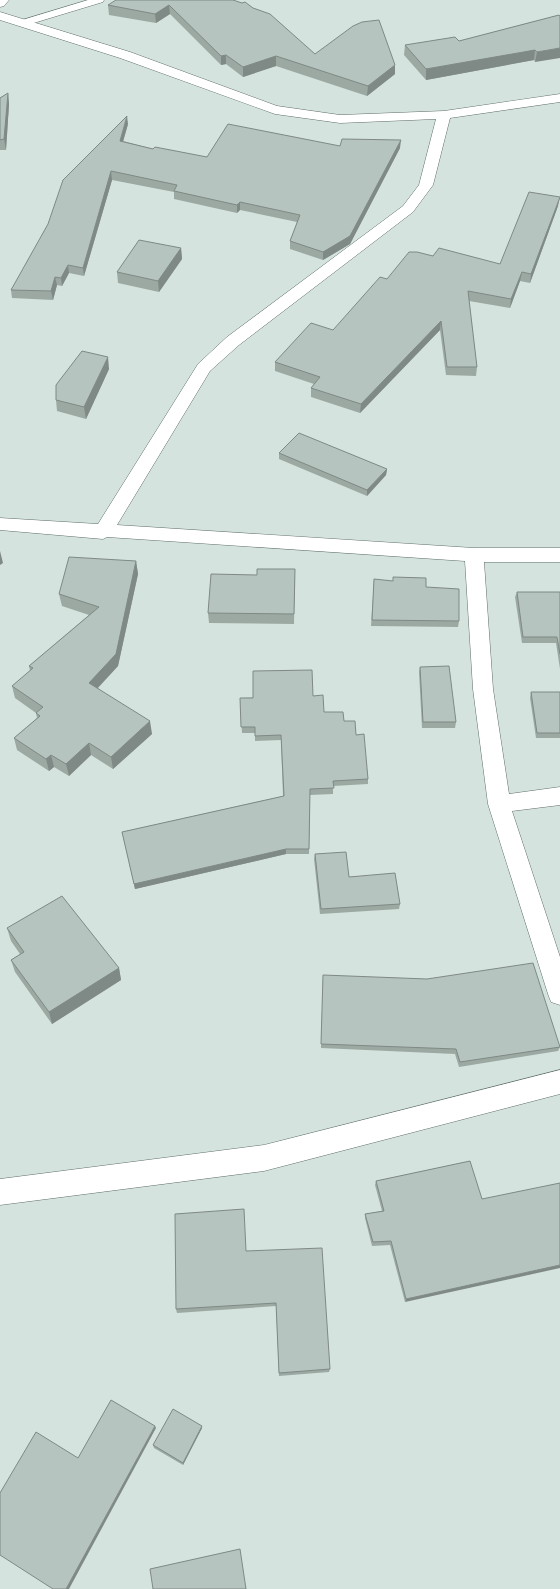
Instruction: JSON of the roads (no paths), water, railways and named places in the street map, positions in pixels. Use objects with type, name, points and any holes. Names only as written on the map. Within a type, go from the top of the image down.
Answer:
[{"type":"street","points":[[0,3],[3,0]]},
{"type":"street","points":[[0,16],[125,55],[275,110],[340,119],[444,116],[560,98]]},
{"type":"street","points":[[103,532],[204,368],[233,341],[408,209],[426,185],[444,116]]},
{"type":"street","points":[[0,524],[103,532],[474,555],[560,555]]},
{"type":"street","points":[[474,555],[483,689],[499,804],[560,994]]},
{"type":"street","points":[[499,804],[560,796]]},
{"type":"street","points":[[0,1192],[264,1158],[560,1082]]},
{"type":"lane","points":[[23,23],[99,0]]}]
